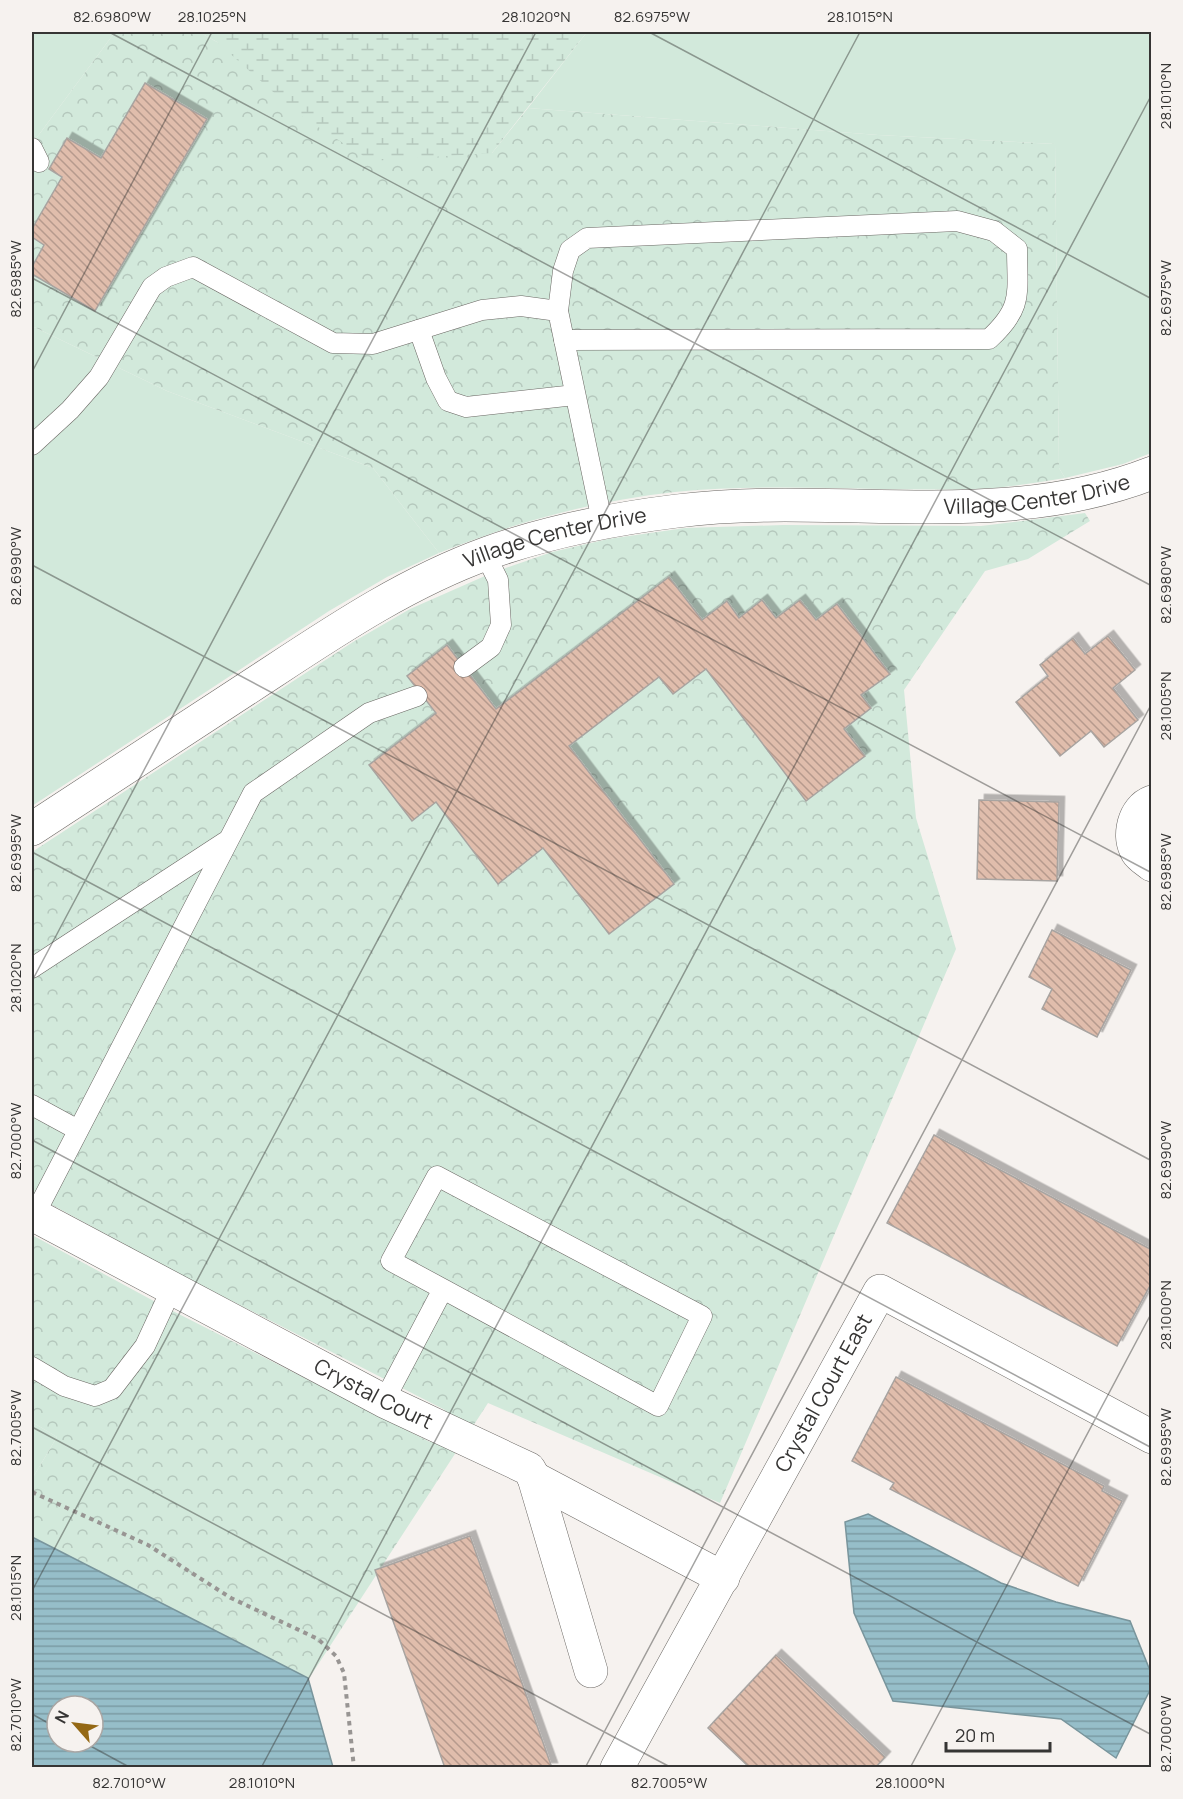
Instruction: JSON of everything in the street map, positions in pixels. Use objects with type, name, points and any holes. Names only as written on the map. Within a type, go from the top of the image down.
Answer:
[{"type":"street","name":"Village Center Drive","points":[[32,829],[341,627],[399,593],[492,567],[544,535],[602,521],[681,510],[781,506],[989,506],[1083,494],[1152,473]]},
{"type":"street","points":[[1152,802],[1137,816],[1131,834],[1138,853],[1152,865]]},
{"type":"street","name":"Crystal Court","points":[[33,1215],[384,1401],[530,1469],[534,1478],[723,1578]]},
{"type":"street","name":"Crystal Court East","points":[[617,1767],[880,1291],[1152,1437]]},
{"type":"street","points":[[534,1478],[591,1671]]},
{"type":"lane","points":[[564,340],[989,339],[1006,323],[1017,302],[1017,249],[994,231],[957,221],[587,238],[570,250],[563,271],[558,311],[575,395],[602,521]]},
{"type":"lane","points":[[32,445],[70,410],[99,377],[152,287],[166,277],[193,267],[333,343],[373,344],[482,310],[521,306],[558,311]]},
{"type":"lane","points":[[419,330],[436,378],[448,401],[466,407],[575,395]]},
{"type":"lane","points":[[464,667],[491,647],[501,626],[492,567]]},
{"type":"lane","points":[[33,1215],[253,793],[369,713],[417,696]]},
{"type":"lane","points":[[32,968],[228,840]]},
{"type":"lane","points":[[32,1105],[78,1130]]},
{"type":"lane","points":[[437,1176],[702,1316],[658,1406],[443,1289],[392,1261],[437,1176]]},
{"type":"lane","points":[[384,1401],[443,1289]]},
{"type":"lane","points":[[32,1367],[64,1386],[95,1396],[112,1389],[145,1346],[171,1290]]},
{"type":"path","points":[[32,1492],[148,1545],[231,1598],[318,1639],[336,1656],[344,1673],[354,1767]]},
{"type":"green space","points":[[32,32],[115,32],[32,144]]},
{"type":"green space","points":[[115,32],[199,32],[217,42],[492,153],[528,108],[878,135],[1055,144],[1059,468],[1065,478],[975,489],[788,487],[675,492],[614,501],[555,514],[525,522],[439,553],[373,468],[167,391],[32,326],[32,144]]},
{"type":"green space","points":[[199,32],[587,32],[492,153],[371,161],[298,114],[217,42]]},
{"type":"green space","points":[[587,32],[1151,32],[1151,453],[1123,464],[1065,478],[1059,468],[1055,144],[878,135],[528,108]]},
{"type":"green space","points":[[32,326],[167,391],[373,468],[439,553],[387,577],[329,611],[32,806]]},
{"type":"green space","points":[[1085,513],[1090,521],[1028,559],[985,571],[904,690],[916,818],[956,949],[720,1503],[488,1403],[308,1680],[32,1537],[32,1479],[57,1437],[32,1422],[32,1235],[163,1306],[430,1442],[445,1410],[179,1274],[32,1194],[32,852],[353,642],[410,609],[494,572],[552,552],[608,539],[685,528],[783,525],[981,526]]},
{"type":"green space","points":[[32,1422],[57,1437],[32,1479]]},
{"type":"water","points":[[868,1514],[1001,1583],[1056,1602],[1130,1621],[1151,1673],[1151,1688],[1116,1758],[1061,1719],[893,1701],[854,1613],[845,1522]]},
{"type":"water","points":[[32,1537],[308,1678],[333,1767],[32,1767]]},
{"type":"building","points":[[145,83],[207,119],[95,311],[32,274],[32,267],[44,245],[32,237],[32,229],[62,177],[49,169],[67,138],[101,158]]},
{"type":"building","points":[[669,577],[702,620],[727,601],[739,618],[762,600],[776,618],[800,600],[816,620],[837,604],[890,674],[861,695],[871,708],[844,729],[865,756],[806,801],[706,669],[673,694],[659,677],[569,746],[674,884],[609,934],[543,848],[498,884],[436,802],[412,821],[369,765],[436,713],[407,676],[447,645],[496,709]]},
{"type":"building","points":[[1108,636],[1135,670],[1113,688],[1138,720],[1104,747],[1091,731],[1060,756],[1016,702],[1048,676],[1040,665],[1073,638],[1085,654]]},
{"type":"building","points":[[979,800],[1059,802],[1057,881],[977,879]]},
{"type":"building","points":[[1052,930],[1131,970],[1097,1037],[1042,1009],[1052,989],[1029,977]]},
{"type":"building","points":[[934,1135],[1152,1250],[1152,1282],[1117,1346],[887,1223]]},
{"type":"building","points":[[896,1377],[1104,1486],[1102,1491],[1122,1501],[1078,1586],[890,1489],[894,1483],[852,1461]]},
{"type":"building","points":[[470,1536],[552,1768],[445,1768],[375,1570]]},
{"type":"building","points":[[776,1655],[885,1757],[875,1768],[750,1768],[708,1728]]}]
